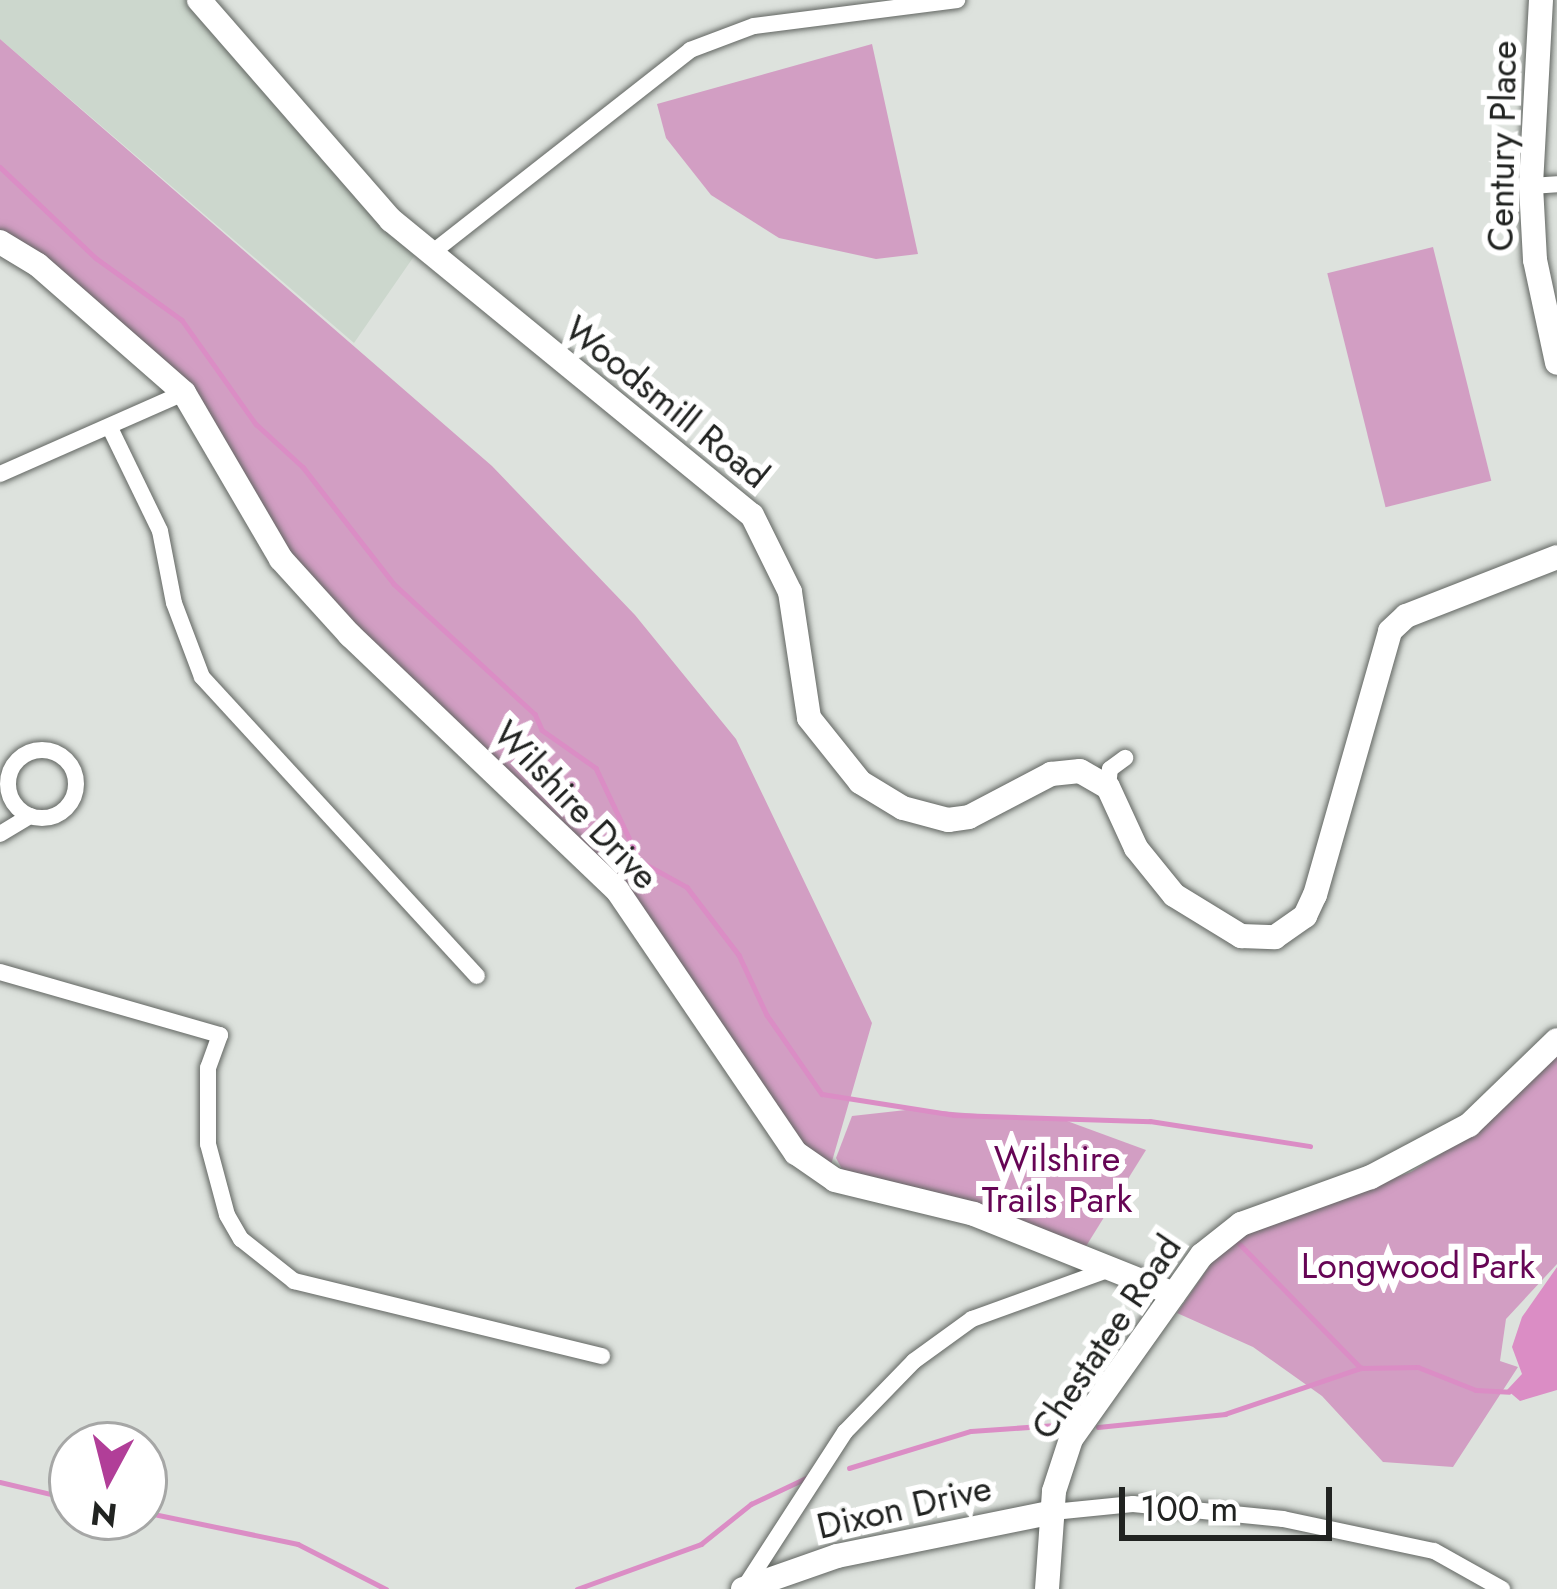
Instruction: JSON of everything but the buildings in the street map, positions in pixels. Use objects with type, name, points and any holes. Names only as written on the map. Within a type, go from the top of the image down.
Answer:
[{"type":"street","name":"Woodsmill Road","points":[[199,0],[429,255],[669,440],[752,515],[790,592],[804,704],[860,782],[903,808],[948,820],[982,812],[1061,771],[1080,771],[1108,787]]},
{"type":"street","points":[[429,255],[690,50],[754,26],[957,0]]},
{"type":"street","name":"Century Place","points":[[1541,0],[1544,185],[1535,260],[1557,362]]},
{"type":"street","name":"Wilshire Drive","points":[[0,242],[38,265],[184,393],[281,559],[350,635],[617,890],[796,1153],[835,1180],[974,1214],[1174,1294]]},
{"type":"street","points":[[0,474],[111,430],[184,393]]},
{"type":"street","points":[[111,430],[160,531],[202,677],[477,976]]},
{"type":"street","points":[[1125,758],[1110,769],[1108,787],[1136,848],[1174,895],[1241,936],[1275,937],[1305,916],[1316,895],[1377,656],[1406,616],[1557,557]]},
{"type":"street","points":[[0,835],[30,816],[51,817],[74,795],[69,763],[51,750],[28,752],[7,778],[12,801],[30,816]]},
{"type":"street","points":[[0,972],[220,1035],[208,1068],[207,1109],[226,1214],[241,1239],[294,1281],[602,1356]]},
{"type":"street","name":"Chestatee Road","points":[[1047,1589],[1053,1512],[1071,1439],[1174,1294],[1227,1231],[1416,1156],[1501,1099],[1557,1040]]},
{"type":"street","points":[[743,1589],[845,1432],[914,1361],[972,1319],[1110,1269]]},
{"type":"street","name":"Dixon Drive","points":[[743,1589],[856,1551],[1053,1512],[1133,1504],[1283,1519],[1434,1551],[1502,1589]]},
{"type":"shaded area","points":[[0,0],[193,0],[332,168],[428,236],[354,343],[0,39]]},
{"type":"shaded area","points":[[1557,1267],[1557,1390],[1520,1401],[1507,1390],[1522,1374],[1512,1347],[1522,1317]]},
{"type":"green space","points":[[0,39],[492,466],[635,615],[736,739],[872,1023],[826,1182],[654,942],[307,595],[188,402],[0,242]]},
{"type":"green space","points":[[872,44],[918,254],[876,259],[779,238],[711,195],[666,138],[657,104]]},
{"type":"green space","points":[[1433,247],[1491,481],[1386,507],[1327,273]]},
{"type":"green space","name":"Longwood Park","points":[[1557,1057],[1557,1264],[1506,1319],[1500,1361],[1518,1367],[1453,1467],[1383,1462],[1322,1396],[1253,1347],[1177,1313],[1219,1252],[1245,1231],[1411,1172],[1465,1139]]},
{"type":"green space","name":"Wilshire Trails Park","points":[[915,1109],[1067,1121],[1146,1150],[1083,1251],[843,1171],[836,1158],[852,1116]]},
{"type":"waterway","points":[[0,167],[96,258],[182,320],[256,424],[303,467],[394,584],[535,714],[542,730],[596,768],[640,861],[687,887],[739,955],[767,1015],[822,1094],[954,1115],[1150,1121],[1310,1146]]},
{"type":"waterway","points":[[1235,1239],[1361,1368]]},
{"type":"waterway","points":[[1098,1427],[1225,1414],[1361,1368],[1418,1367],[1476,1390],[1509,1392]]},
{"type":"waterway","points":[[849,1468],[971,1431],[1056,1425]]},
{"type":"waterway","points":[[577,1589],[701,1544],[751,1504],[806,1478]]},
{"type":"waterway","points":[[0,1482],[48,1493]]},
{"type":"waterway","points":[[168,1517],[298,1544],[386,1589]]}]
